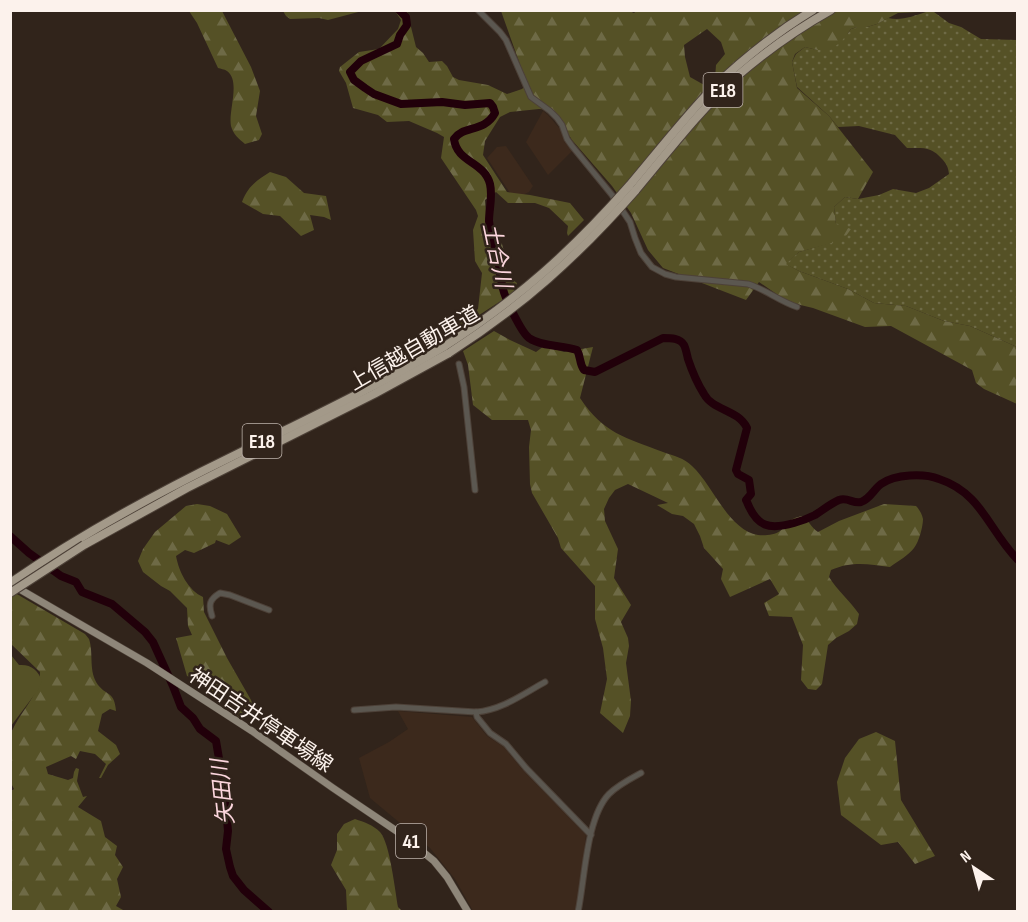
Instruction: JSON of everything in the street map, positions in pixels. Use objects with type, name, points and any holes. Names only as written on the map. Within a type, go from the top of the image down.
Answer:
[{"type":"highway","name":"上信越自動車道","points":[[632,189],[687,117],[729,73],[772,38],[813,10]]},
{"type":"highway","name":"上信越自動車道","points":[[10,584],[82,542],[384,389],[447,349],[543,274],[632,189],[735,79],[786,38],[831,10]]},
{"type":"highway","name":"上信越自動車道","points":[[10,593],[82,542]]},
{"type":"main road","name":"神田吉井停車場線","points":[[10,584],[147,663],[252,731],[420,848],[447,877],[468,912]]},
{"type":"street","points":[[478,10],[506,40],[531,97],[550,111],[562,124],[572,147],[612,195],[630,222],[641,253],[652,267],[664,274],[676,277],[757,286],[797,307]]},
{"type":"street","points":[[459,364],[464,387],[476,490]]},
{"type":"street","points":[[212,616],[210,603],[220,593],[269,610]]},
{"type":"street","points":[[354,710],[396,707],[476,712],[492,710],[545,682]]},
{"type":"street","points":[[476,712],[477,717],[490,733],[506,744],[591,835]]},
{"type":"street","points":[[578,912],[591,835],[598,811],[608,795],[641,773]]},
{"type":"shaded area","points":[[543,111],[560,129],[564,141],[572,151],[548,175],[526,142]]},
{"type":"shaded area","points":[[506,146],[533,186],[529,192],[514,199],[487,158],[497,147]]},
{"type":"shaded area","points":[[398,711],[472,717],[487,736],[504,747],[522,769],[586,835],[575,911],[473,911],[455,879],[430,848],[370,798],[359,758],[408,729]]},
{"type":"green space","points":[[627,10],[634,13],[637,10],[938,11],[898,13],[877,24],[851,29],[841,42],[830,50],[805,47],[795,54],[792,62],[797,88],[829,116],[873,172],[858,199],[845,197],[834,207],[836,224],[851,229],[843,240],[799,252],[786,264],[848,289],[874,303],[906,306],[944,321],[970,326],[1017,347],[1017,404],[976,383],[972,370],[891,326],[865,327],[813,308],[788,302],[759,282],[746,300],[663,268],[648,250],[631,213],[612,186],[572,140],[553,110],[510,112],[500,117],[485,141],[483,155],[507,192],[570,203],[584,220],[568,236],[568,226],[549,208],[535,203],[508,203],[496,192],[485,200],[487,231],[502,244],[506,275],[517,283],[513,293],[456,330],[456,326],[478,309],[482,273],[475,261],[473,230],[478,216],[441,158],[444,137],[409,121],[387,122],[378,115],[353,108],[346,83],[339,71],[340,67],[359,52],[379,49],[398,29],[401,20],[395,11],[407,11],[416,47],[429,62],[442,61],[453,77],[488,85],[507,94],[522,89],[527,84],[501,11]],"holes":[[[707,29],[721,42],[725,54],[716,65],[715,79],[706,86],[690,77],[684,45]]]},
{"type":"green space","points":[[189,11],[222,11],[251,67],[260,91],[256,116],[262,134],[259,140],[245,144],[233,131],[231,120],[234,89],[231,76],[226,70],[218,68]]},
{"type":"green space","points":[[283,11],[362,11],[328,20],[290,19]]},
{"type":"green space","points":[[934,12],[949,23],[981,39],[1017,40],[1017,347],[970,326],[944,321],[906,306],[874,303],[848,289],[785,264],[799,252],[843,239],[836,224],[834,207],[845,197],[858,199],[879,195],[893,189],[916,193],[929,188],[949,174],[948,168],[939,155],[931,150],[907,148],[895,135],[859,126],[838,127],[797,87],[792,62],[796,54],[805,47],[817,50],[848,33],[851,29],[867,27],[888,18],[903,18]]},
{"type":"green space","points":[[270,172],[286,177],[304,193],[326,196],[331,220],[310,215],[314,230],[301,236],[280,216],[263,214],[242,202],[253,184]]},
{"type":"green space","points":[[494,331],[536,352],[544,346],[564,352],[593,347],[580,398],[589,410],[616,433],[689,463],[700,474],[729,516],[747,531],[758,535],[772,534],[782,530],[791,520],[802,516],[818,532],[839,521],[884,504],[917,507],[923,519],[918,542],[903,558],[890,567],[853,564],[831,570],[829,577],[859,614],[857,624],[828,645],[822,684],[816,690],[808,689],[801,680],[803,645],[792,617],[769,616],[764,603],[779,594],[770,579],[730,597],[721,579],[723,569],[704,548],[694,524],[683,516],[672,514],[657,505],[668,503],[628,484],[615,490],[604,509],[605,521],[618,549],[614,578],[631,605],[621,622],[628,638],[626,663],[631,701],[630,716],[623,733],[600,713],[607,679],[603,648],[595,619],[595,586],[561,548],[558,538],[532,493],[529,447],[531,430],[528,420],[492,420],[473,405],[468,365],[463,351]]},
{"type":"green space","points":[[197,504],[210,506],[227,514],[241,537],[229,545],[216,540],[215,543],[194,553],[185,550],[176,556],[185,580],[203,597],[204,612],[251,700],[254,709],[241,720],[238,717],[231,692],[212,696],[207,684],[187,676],[176,638],[192,635],[188,626],[187,608],[170,591],[143,572],[138,561],[155,532],[186,506]]},
{"type":"green space","points":[[15,593],[85,634],[89,639],[95,680],[114,700],[116,711],[110,709],[102,714],[98,731],[116,745],[120,754],[108,765],[101,778],[99,778],[106,764],[95,754],[80,751],[76,759],[71,756],[46,767],[48,774],[68,780],[73,778],[76,768],[79,769],[77,781],[83,797],[87,796],[78,807],[101,821],[105,837],[117,846],[115,855],[123,867],[117,879],[121,897],[116,906],[123,911],[11,911],[10,792],[14,789],[11,783],[11,735],[37,688],[40,672],[11,644],[11,597]]},
{"type":"green space","points":[[11,655],[19,665],[34,668],[42,681],[38,690],[11,726]]},
{"type":"green space","points":[[876,732],[895,741],[901,800],[935,856],[915,864],[898,842],[881,845],[841,815],[837,782],[845,758],[859,739]]},
{"type":"green space","points":[[355,819],[374,827],[384,838],[398,907],[402,911],[347,911],[346,890],[331,865],[337,850],[337,834],[344,824]]},
{"type":"waterway","name":"土合川","points":[[399,10],[406,17],[407,25],[397,44],[361,61],[350,72],[354,80],[374,94],[401,104],[490,103],[493,107],[495,113],[485,124],[463,132],[454,139],[460,153],[487,176],[491,189],[489,221],[503,289],[510,307],[529,338],[540,343],[577,350],[584,370],[595,372],[663,338],[680,341],[685,347],[697,381],[708,400],[738,417],[747,428],[736,470],[738,474],[749,480],[751,494],[746,500],[755,517],[765,524],[778,526],[797,522],[815,515],[839,500],[864,501],[881,484],[894,478],[926,476],[954,485],[965,493],[984,514],[1018,560]]},
{"type":"waterway","name":"矢田川","points":[[10,536],[61,576],[76,582],[82,592],[112,604],[145,632],[153,642],[181,707],[193,718],[200,729],[216,741],[225,794],[228,831],[226,849],[233,876],[244,890],[269,912]]}]
